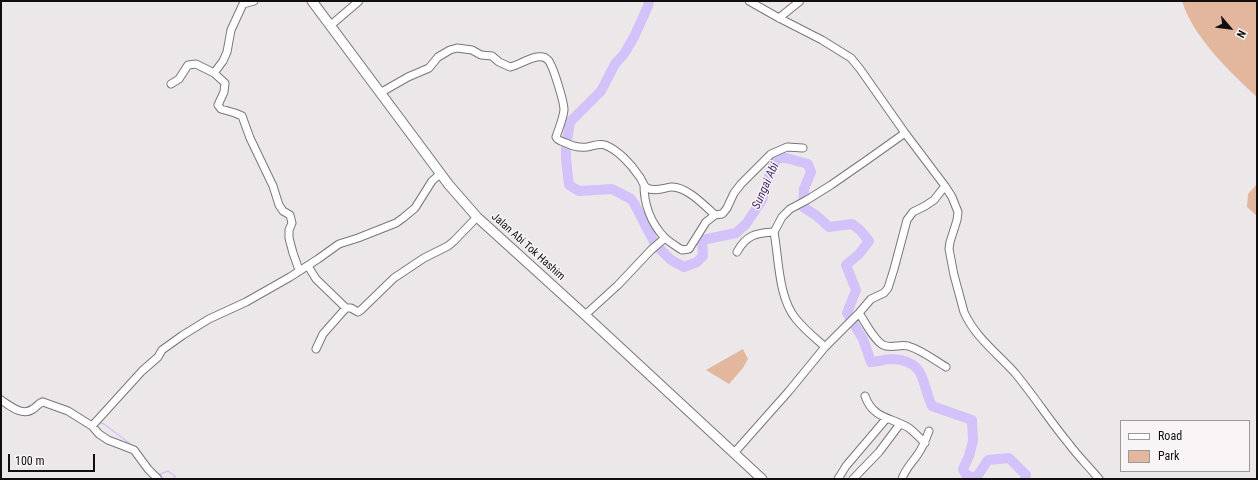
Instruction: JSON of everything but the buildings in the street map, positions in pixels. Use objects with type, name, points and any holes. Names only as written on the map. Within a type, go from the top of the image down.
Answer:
[{"type":"main road","name":"Jalan Abi Tok Hashim","points":[[312,1],[450,185],[477,217],[762,479]]},
{"type":"street","points":[[214,73],[223,61],[227,52],[231,30],[240,9],[243,4],[254,1]]},
{"type":"street","points":[[331,25],[359,1]]},
{"type":"street","points":[[749,1],[822,40],[851,58],[860,69],[952,197],[958,212],[950,242],[950,254],[964,312],[968,320],[980,337],[1014,373],[1041,406],[1069,445],[1099,479]]},
{"type":"street","points":[[779,18],[800,1]]},
{"type":"street","points":[[380,92],[408,76],[429,68],[438,57],[457,48],[472,50],[481,55],[492,56],[499,62],[510,67],[535,57],[544,57],[549,60],[552,66],[564,109],[556,137],[558,140],[573,146],[585,147],[599,144],[612,149],[640,176],[644,185],[644,197],[650,215],[665,238],[682,250],[689,249],[706,222],[714,215],[722,214],[724,212],[734,192],[771,154],[787,147],[803,148]]},
{"type":"street","points":[[170,84],[179,78],[188,65],[196,64],[214,73],[225,83],[224,92],[218,105],[219,108],[242,116],[250,138],[273,186],[279,205],[283,211],[290,215],[292,223],[289,238],[299,270]]},
{"type":"street","points":[[825,346],[796,319],[786,302],[778,267],[774,232],[782,217],[790,209],[807,200],[905,133]]},
{"type":"street","points":[[94,423],[142,371],[158,357],[162,350],[209,319],[246,302],[308,266],[339,244],[377,232],[396,224],[415,208],[432,181],[441,173]]},
{"type":"street","points":[[644,185],[649,189],[672,187],[684,190],[703,204],[714,215]]},
{"type":"street","points":[[734,453],[789,391],[825,346],[871,299],[884,293],[888,288],[901,244],[905,224],[909,215],[934,200],[945,186]]},
{"type":"street","points":[[308,266],[316,279],[346,308],[351,308],[358,312],[394,278],[424,258],[448,246],[477,217]]},
{"type":"street","points":[[737,252],[744,241],[751,236],[774,232]]},
{"type":"street","points":[[585,315],[618,285],[650,250],[665,238]]},
{"type":"street","points":[[316,349],[324,334],[346,308]]},
{"type":"street","points":[[856,315],[884,346],[909,346],[926,354],[946,367]]},
{"type":"street","points":[[865,396],[870,408],[877,414],[910,429],[924,443]]},
{"type":"street","points":[[1,400],[13,408],[26,412],[32,410],[43,402],[94,423],[99,434],[108,440],[134,450],[158,479]]},
{"type":"street","points":[[886,419],[846,466],[840,476],[853,479],[879,452],[900,424]]},
{"type":"street","points":[[902,479],[906,470],[918,454],[929,431]]},
{"type":"green space","points":[[1182,1],[1257,1],[1257,97],[1235,77],[1203,41],[1187,14]]},
{"type":"green space","points":[[1257,184],[1257,216],[1247,207],[1248,194]]},
{"type":"green space","points":[[743,349],[748,359],[743,368],[729,384],[706,370]]},
{"type":"waterway","name":"Sungai Abi","points":[[649,1],[634,37],[624,54],[615,64],[601,91],[570,122],[566,147],[566,159],[569,185],[579,191],[612,189],[631,199],[654,242]]},
{"type":"waterway","name":"Sungai Abi","points":[[659,248],[671,260],[684,267],[697,262],[703,256],[702,240],[736,233],[746,224],[762,200],[768,179],[777,158],[786,158],[808,164],[811,172],[804,189],[803,207],[817,216],[829,227],[852,224],[860,230],[869,241],[859,254],[846,265],[856,290],[847,313],[863,339],[871,362],[892,359],[911,364],[921,375],[932,406],[972,420],[973,441],[969,456],[963,469],[966,475],[976,478],[988,460],[1009,458],[1026,475],[1025,479]]},
{"type":"waterway","points":[[1,394],[9,402],[23,408]]},
{"type":"waterway","points":[[26,408],[42,397],[45,399]]},
{"type":"waterway","points":[[61,405],[67,406],[82,416]]},
{"type":"waterway","points":[[98,422],[104,424],[133,446]]},
{"type":"waterway","points":[[158,475],[168,471],[175,476],[174,479]]}]
